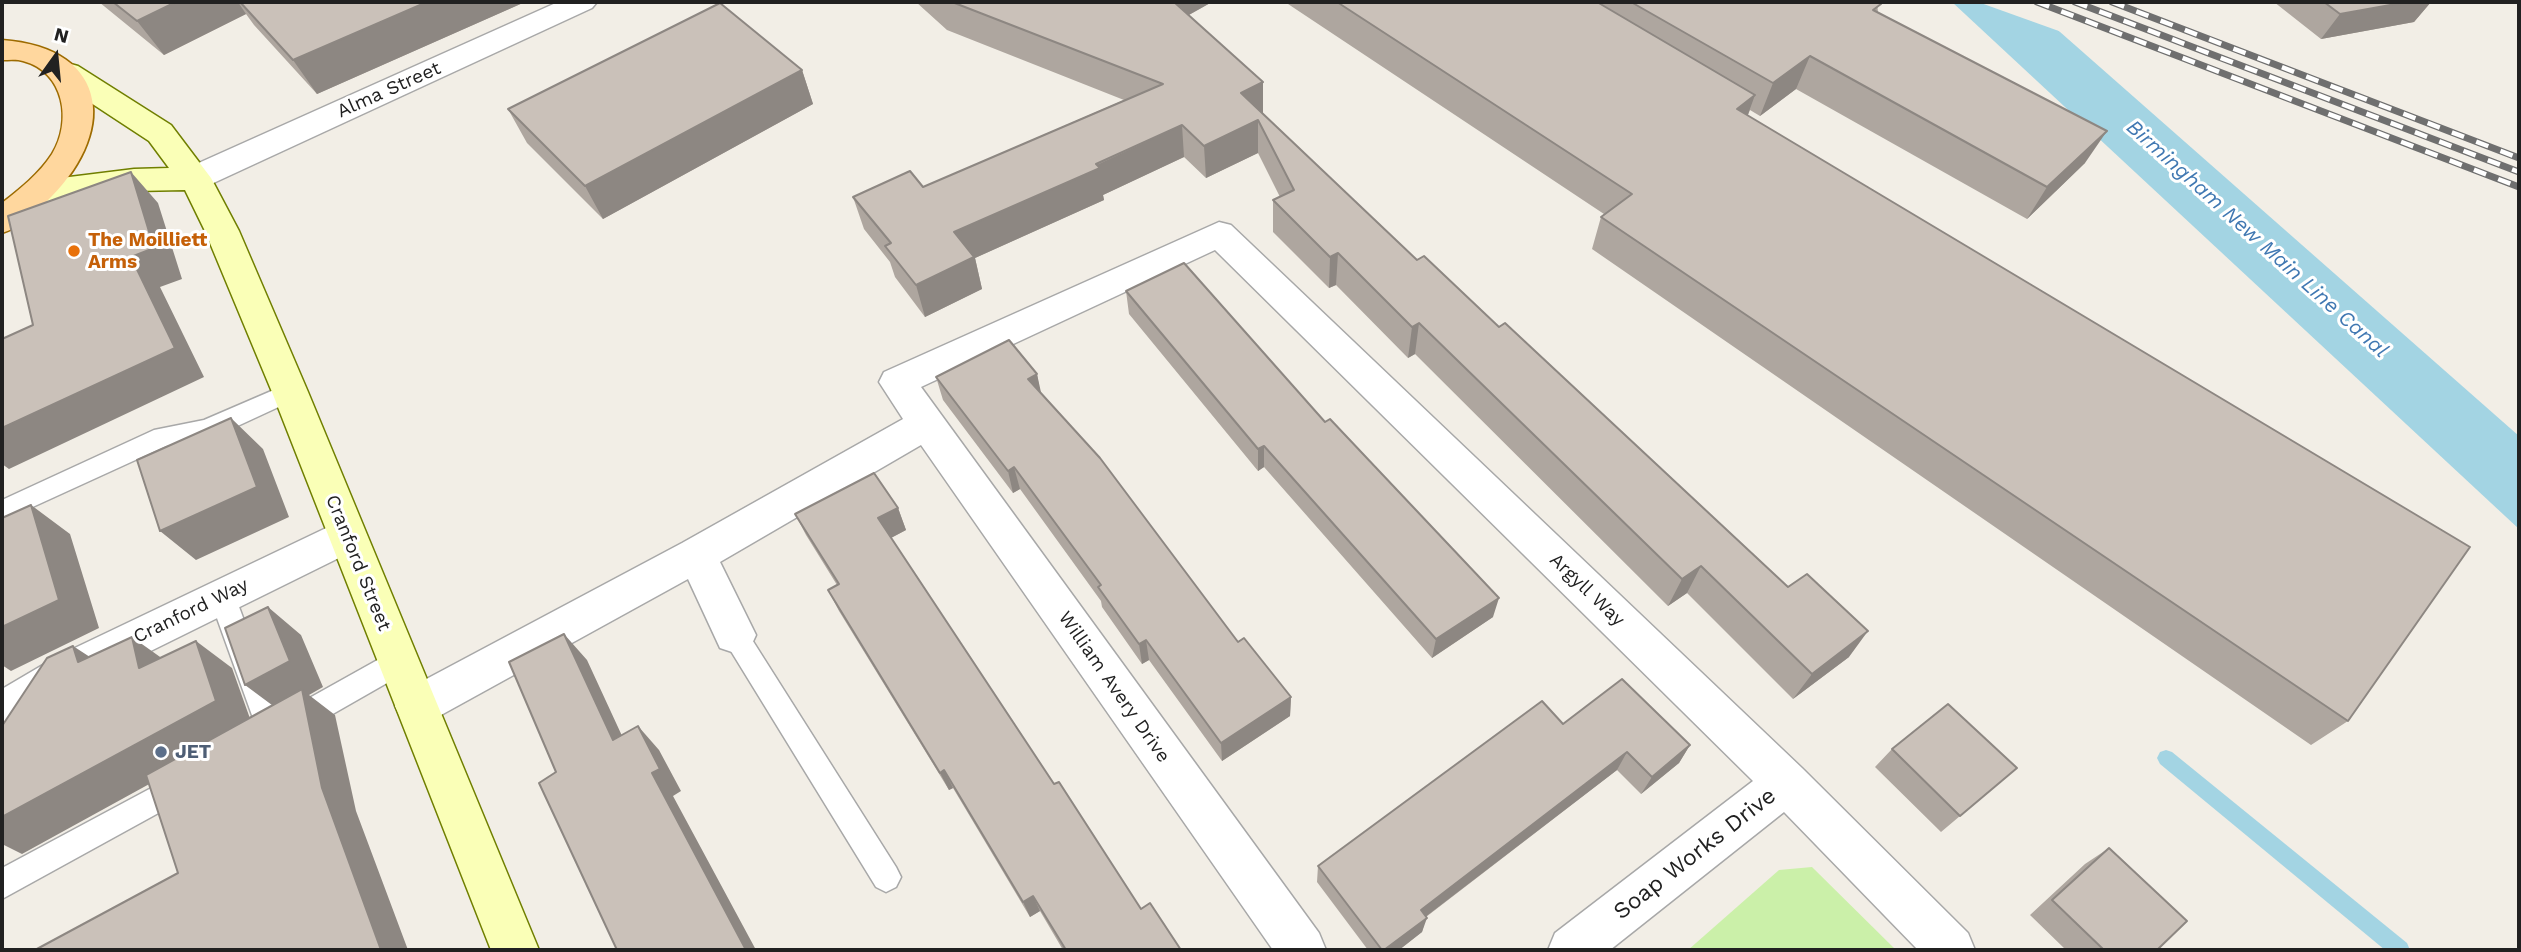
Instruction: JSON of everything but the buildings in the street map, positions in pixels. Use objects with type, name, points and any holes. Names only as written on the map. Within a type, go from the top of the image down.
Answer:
[{"type":"main road","points":[[2,50],[34,54],[67,74],[78,95],[80,127],[67,155],[37,193],[2,221]]},
{"type":"main road","name":"Cranford Street","points":[[67,74],[160,133],[195,178],[222,231],[290,392],[345,536],[515,950]]},
{"type":"main road","points":[[37,193],[134,180],[195,178]]},
{"type":"street","name":"Alma Street","points":[[195,178],[582,2]]},
{"type":"street","name":"William Avery Drive","points":[[1219,234],[897,382],[1301,950]]},
{"type":"street","name":"Argyll Way","points":[[1219,234],[1786,783],[1951,950]]},
{"type":"street","points":[[417,706],[696,555],[926,424]]},
{"type":"street","name":"Cranford Way","points":[[2,712],[73,669],[345,536]]},
{"type":"street","points":[[696,555],[735,635]]},
{"type":"street","name":"Soap Works Drive","points":[[1572,950],[1786,783]]},
{"type":"lane","points":[[2,512],[162,437],[208,429],[290,392]]},
{"type":"lane","points":[[222,596],[261,740],[399,662]]},
{"type":"lane","points":[[735,635],[886,877]]},
{"type":"lane","points":[[2,884],[206,771]]},
{"type":"green space","points":[[1812,867],[1896,950],[1688,950],[1779,870]]},
{"type":"water","name":"Birmingham New Main Line Canal","points":[[1952,2],[2026,2],[2519,436],[2519,529]]},
{"type":"pier","points":[[1978,2],[2031,2],[2070,35]]},
{"type":"waterway","points":[[2166,758],[2400,950]]},
{"type":"railway","points":[[2037,2],[2519,187]]},
{"type":"railway","points":[[2075,2],[2519,172]]},
{"type":"railway","points":[[2112,2],[2519,158]]},
{"type":"place","name":"The Moilliett Arms","points":[[74,251]]},
{"type":"place","name":"JET","points":[[161,752]]}]
